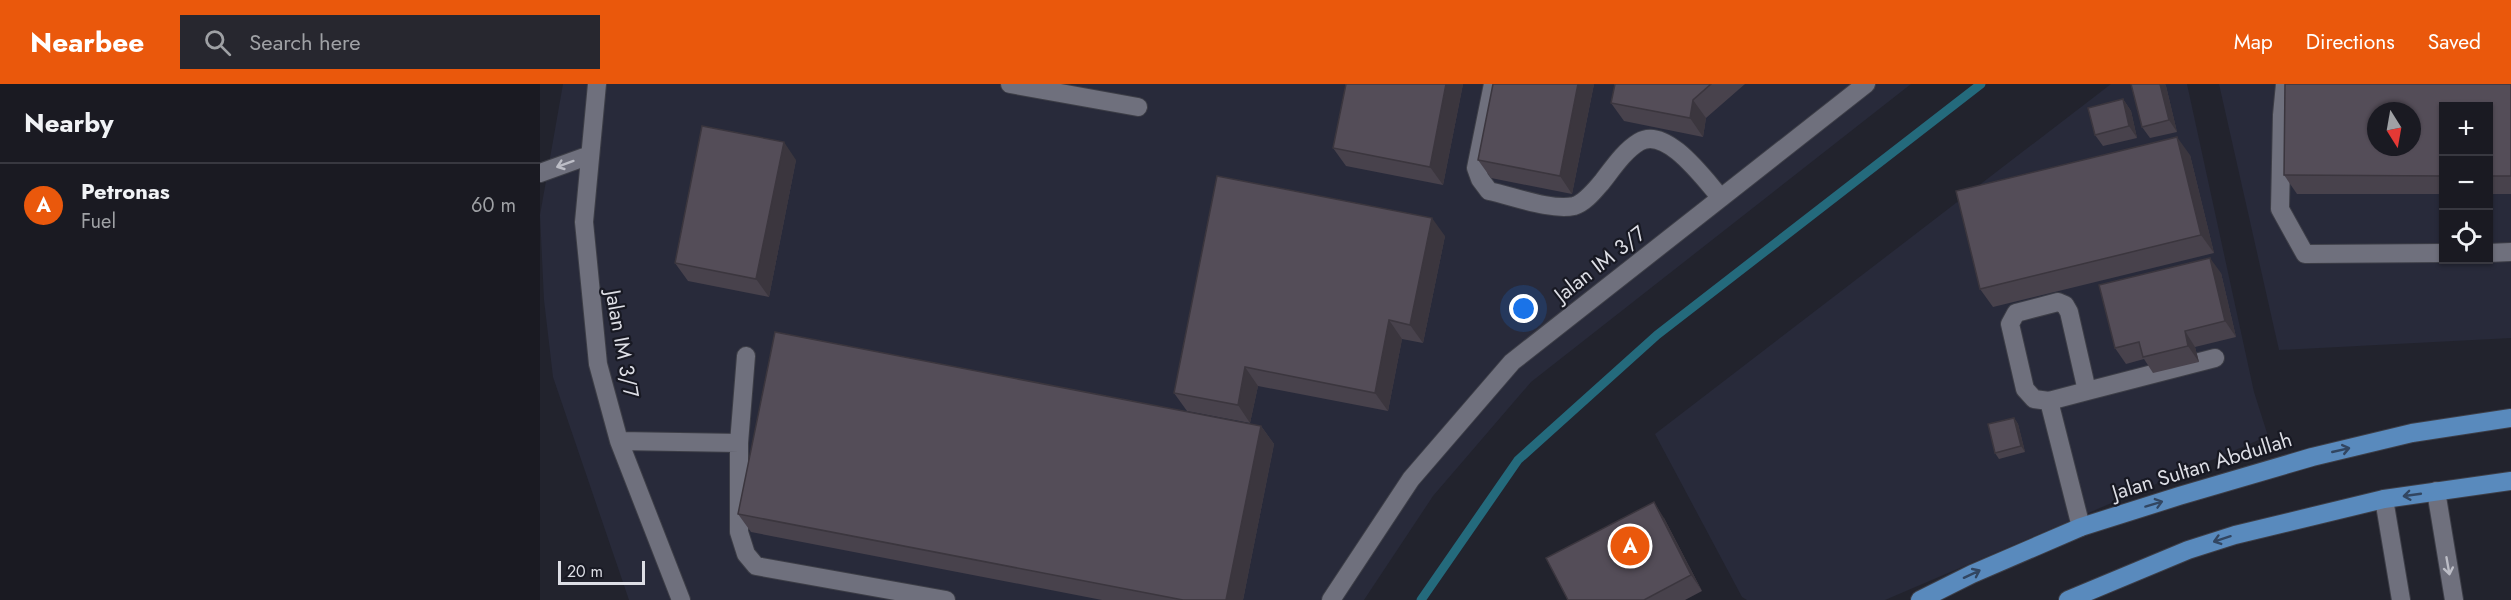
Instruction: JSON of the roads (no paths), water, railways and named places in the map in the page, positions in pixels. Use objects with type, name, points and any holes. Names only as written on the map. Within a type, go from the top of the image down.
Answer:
[{"type":"main road","name":"Jalan Sultan Abdullah","points":[[1920,600],[1972,574],[2081,526],[2312,457],[2412,433],[2511,418]]},
{"type":"main road","points":[[2068,600],[2188,550],[2225,538],[2384,499],[2511,481]]},
{"type":"street","name":"Jalan IM 3/7","points":[[597,84],[584,222],[598,364],[619,441],[681,600]]},
{"type":"street","points":[[1010,84],[1138,107]]},
{"type":"street","points":[[1493,84],[1476,168],[1480,179],[1489,190],[1561,207],[1578,205],[1594,191],[1624,154],[1641,140],[1651,138],[1662,140],[1681,154],[1721,198]]},
{"type":"street","name":"Jalan IM 3/7","points":[[1330,600],[1411,478],[1512,362],[1866,84]]},
{"type":"street","points":[[2285,84],[2280,209],[2305,254],[2439,253]]},
{"type":"street","points":[[540,173],[590,155]]},
{"type":"street","points":[[2493,253],[2511,252]]},
{"type":"street","points":[[2087,391],[2066,305],[2058,302],[2016,313],[2010,324],[2025,389],[2034,399],[2049,400],[2087,391],[2215,358]]},
{"type":"street","points":[[746,356],[739,444],[739,532],[746,554],[756,566],[946,600]]},
{"type":"street","points":[[2049,400],[2081,526]]},
{"type":"street","points":[[619,441],[739,444]]},
{"type":"street","points":[[2436,491],[2454,600]]},
{"type":"street","points":[[2384,499],[2401,600]]},
{"type":"waterway","points":[[1421,600],[1518,460],[1657,335],[1981,84]]},
{"type":"place","name":"Petronas","points":[[1630,546]]}]
